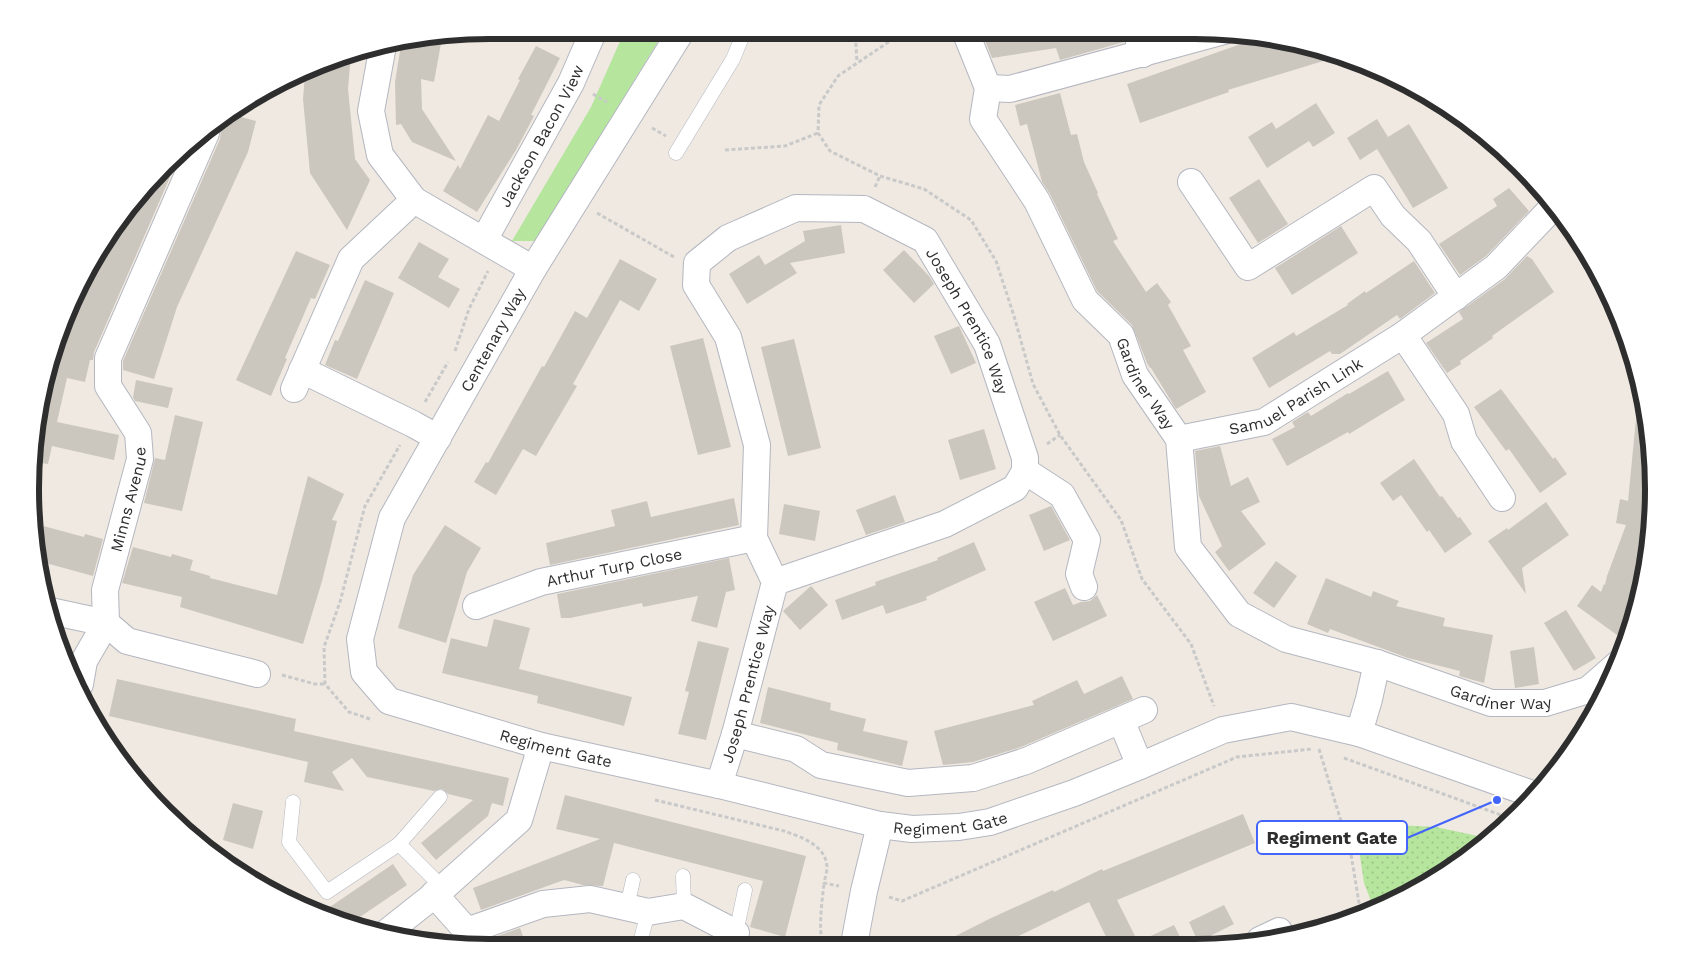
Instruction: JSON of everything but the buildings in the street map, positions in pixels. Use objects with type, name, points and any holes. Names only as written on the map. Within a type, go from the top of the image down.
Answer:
[{"type":"street","name":"Jackson Bacon View","points":[[484,240],[571,83],[590,39]]},
{"type":"street","name":"Centenary Way","points":[[364,672],[360,639],[392,518],[533,269],[676,39]]},
{"type":"street","points":[[969,39],[988,88],[1010,89],[1139,42],[1162,39]]},
{"type":"street","points":[[382,52],[371,111],[380,155],[414,200],[533,269]]},
{"type":"street","name":"Gardiner Way","points":[[988,88],[983,119],[1037,200],[1085,300],[1121,335],[1135,376],[1179,439],[1188,547],[1239,614],[1286,639],[1377,663],[1491,703],[1545,704],[1588,690],[1604,676]]},
{"type":"street","name":"Minns Avenue","points":[[106,623],[105,590],[140,459],[138,433],[108,386],[108,358],[202,142]]},
{"type":"street","points":[[1191,182],[1248,267],[1374,188],[1393,216],[1419,241],[1456,297]]},
{"type":"street","points":[[414,200],[352,259],[298,380],[412,424],[438,438]]},
{"type":"street","name":"Joseph Prentice Way","points":[[719,785],[735,734],[775,582],[754,538],[757,445],[728,337],[696,285],[697,263],[728,238],[796,208],[864,209],[925,240],[987,344],[1026,458],[1025,471],[1014,488],[945,524],[775,582]]},
{"type":"street","name":"Samuel Parish Link","points":[[1179,439],[1264,422],[1403,335],[1456,297],[1496,267],[1549,211]]},
{"type":"street","points":[[1403,335],[1456,414],[1464,441],[1502,498]]},
{"type":"street","points":[[1025,471],[1062,494],[1087,540],[1080,574],[1084,587]]},
{"type":"street","name":"Arthur Turp Close","points":[[476,606],[541,582],[754,538]]},
{"type":"street","points":[[56,613],[106,623],[127,641],[257,674]]},
{"type":"street","points":[[81,679],[84,661],[106,623]]},
{"type":"street","points":[[1358,733],[1369,700],[1377,663]]},
{"type":"street","name":"Regiment Gate","points":[[364,672],[388,701],[541,746],[719,785],[880,825],[912,829],[959,827],[990,822],[1074,793],[1223,730],[1291,717],[1358,733],[1528,792]]},
{"type":"street","points":[[735,734],[796,749],[821,765],[908,783],[973,778],[1026,761],[1132,715],[1140,766]]},
{"type":"street","points":[[391,929],[438,891],[519,820],[541,746]]},
{"type":"street","points":[[856,939],[864,891],[880,825]]},
{"type":"street","points":[[438,891],[471,938]]},
{"type":"street","points":[[472,938],[543,904],[590,899],[638,910],[684,906],[736,933]]},
{"type":"lane","points":[[676,153],[733,59],[741,39]]},
{"type":"lane","points":[[293,802],[288,842],[327,892],[400,844],[440,797]]},
{"type":"lane","points":[[400,844],[438,891]]},
{"type":"lane","points":[[683,876],[684,906]]},
{"type":"lane","points":[[633,880],[638,910],[640,939]]},
{"type":"lane","points":[[736,933],[745,890]]},
{"type":"path","points":[[856,39],[857,63]]},
{"type":"path","points":[[893,39],[838,76],[819,105],[818,133],[830,151],[880,176],[924,189],[971,220],[996,262],[1014,316],[1033,384],[1060,435],[1121,520],[1142,578],[1191,644],[1223,730],[1237,757]]},
{"type":"path","points":[[725,150],[785,146],[818,133]]},
{"type":"path","points":[[577,201],[680,260],[697,263]]},
{"type":"path","points":[[257,674],[278,674],[315,684],[325,684]]},
{"type":"path","points":[[1319,749],[1351,854],[1360,908]]},
{"type":"path","points":[[821,939],[821,910],[824,883]]},
{"type":"green space","points":[[621,39],[659,39],[536,241],[512,241],[591,107]]},
{"type":"green space","points":[[1355,823],[1436,827],[1481,837],[1420,879],[1372,903],[1364,883]]},
{"type":"place","name":"Regiment Gate","points":[[1497,800]]}]
